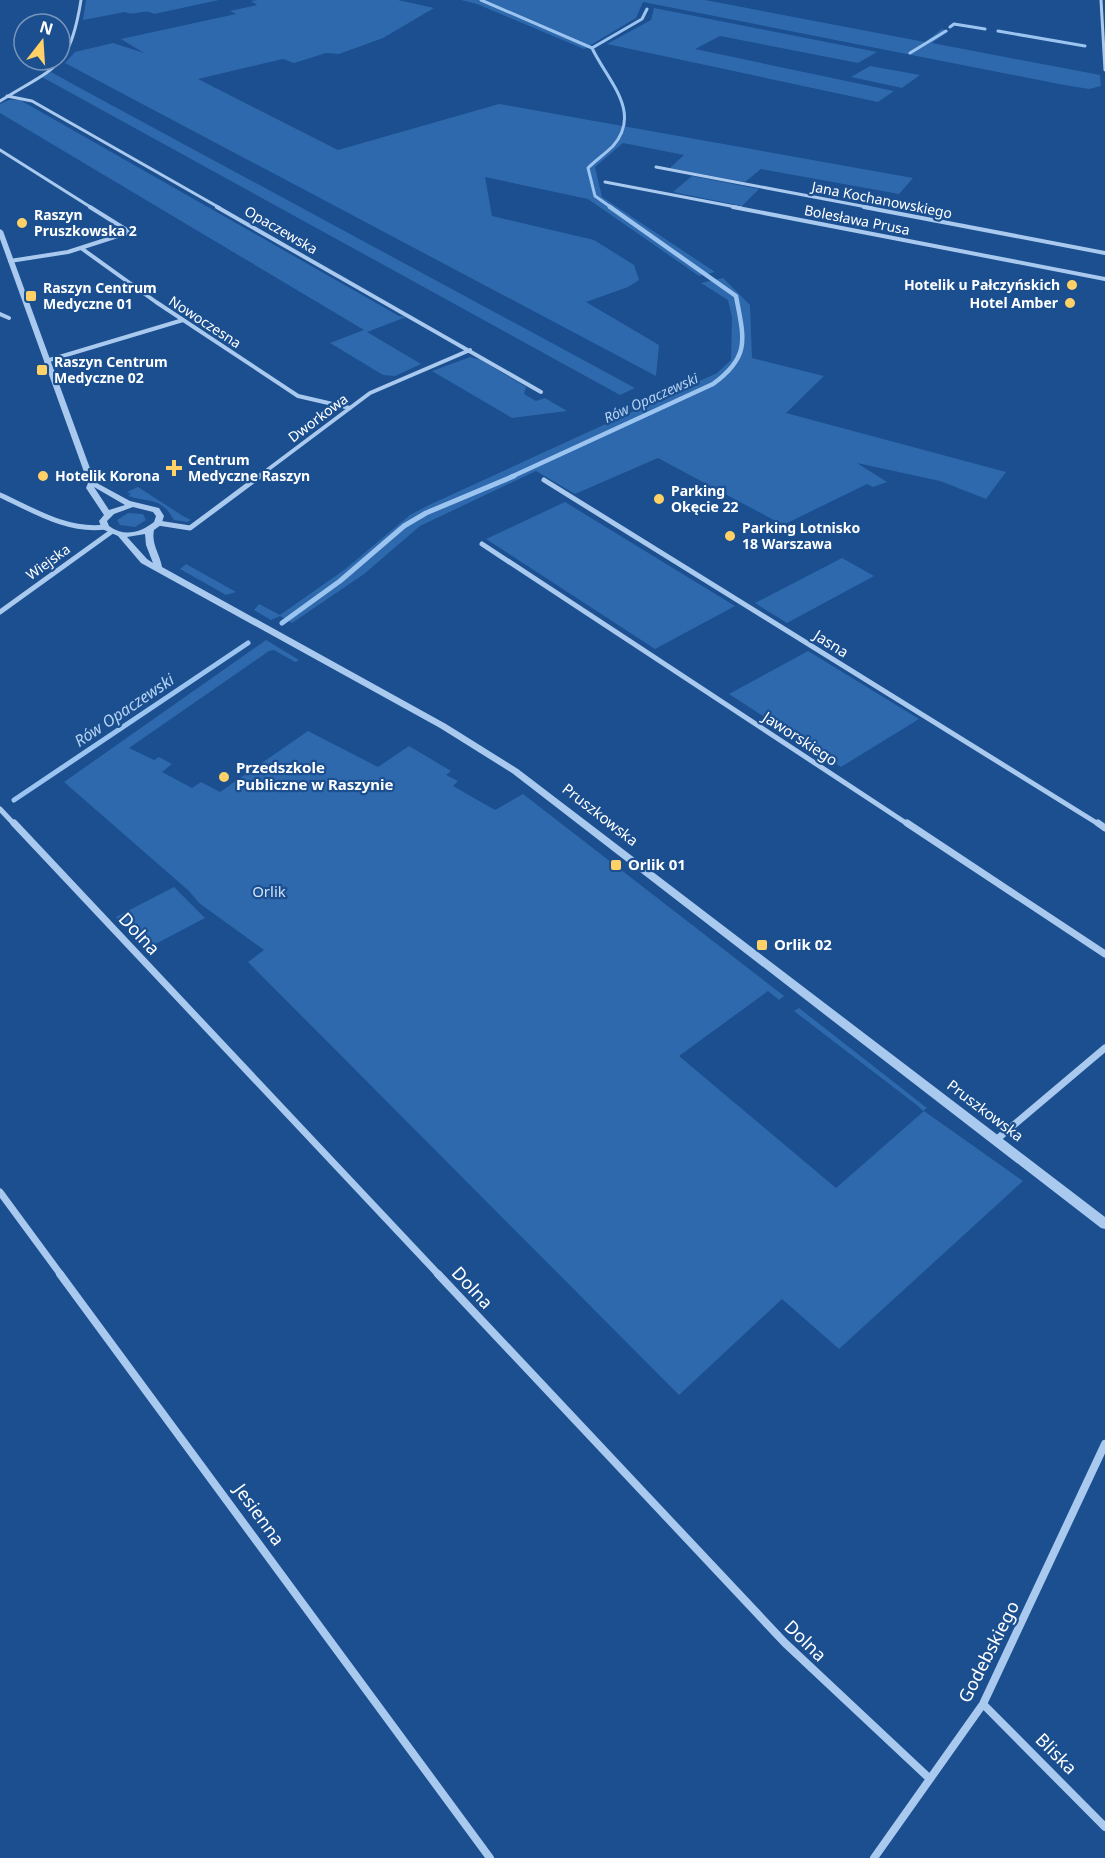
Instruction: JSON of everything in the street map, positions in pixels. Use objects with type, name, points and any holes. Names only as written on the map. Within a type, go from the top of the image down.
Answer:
[{"type":"street","points":[[0,101],[58,64],[70,50],[78,26],[81,0]]},
{"type":"street","points":[[1101,0],[1105,70]]},
{"type":"street","name":"Opaczewska","points":[[7,96],[32,101],[541,392]]},
{"type":"street","points":[[0,150],[130,231],[129,234],[81,248],[10,261]]},
{"type":"street","name":"Jana Kochanowskiego","points":[[656,167],[1105,253]]},
{"type":"street","name":"Bolesława Prusa","points":[[605,182],[1105,279]]},
{"type":"street","points":[[0,231],[92,483],[90,488],[108,514]]},
{"type":"street","name":"Nowoczesna","points":[[81,248],[183,320],[298,396],[350,408]]},
{"type":"street","points":[[0,314],[9,318]]},
{"type":"street","points":[[46,360],[73,356],[183,320]]},
{"type":"street","name":"Dworkowa","points":[[158,523],[192,527],[378,389],[470,350]]},
{"type":"street","name":"Jasna","points":[[544,480],[1105,828]]},
{"type":"street","points":[[0,495],[76,527],[92,530],[135,534],[150,530],[158,523],[160,516],[156,510],[133,505],[92,483]]},
{"type":"street","points":[[112,531],[103,521],[108,514],[133,505]]},
{"type":"street","points":[[150,530],[148,543],[158,567]]},
{"type":"street","name":"Pruszkowska","points":[[112,531],[144,561],[442,726],[515,771],[1105,1224]]},
{"type":"street","name":"Wiejska","points":[[0,612],[112,531]]},
{"type":"street","name":"Jaworskiego","points":[[482,544],[1105,954]]},
{"type":"street","name":"Dolna","points":[[0,809],[784,1643],[930,1779]]},
{"type":"street","points":[[996,1140],[1105,1048]]},
{"type":"street","name":"Jesienna","points":[[0,1192],[490,1858]]},
{"type":"street","name":"Godebskiego","points":[[874,1858],[983,1704],[1105,1444]]},
{"type":"street","name":"Bliska","points":[[983,1704],[1105,1827]]},
{"type":"green space","points":[[86,0],[219,0],[154,14],[125,12],[83,20]]},
{"type":"green space","points":[[398,0],[434,8],[383,38],[339,54],[326,53],[294,63],[283,59],[198,79],[338,150],[499,104],[913,178],[899,194],[761,169],[745,182],[670,168],[684,155],[623,143],[595,167],[602,197],[715,272],[699,276],[588,199],[485,177],[492,216],[594,240],[634,265],[639,280],[628,287],[586,302],[659,345],[656,376],[72,67],[72,55],[75,52],[113,43],[144,53],[121,39],[236,14],[230,11],[257,5],[251,1]]},
{"type":"green space","points":[[461,0],[705,0],[925,42],[942,29],[949,31],[932,43],[1100,75],[1101,86],[1089,89],[1064,85],[643,2],[636,18],[584,49],[477,4]]},
{"type":"green space","points":[[654,8],[877,52],[858,63],[720,36],[695,49],[894,91],[878,102],[607,44],[651,20]]},
{"type":"green space","points":[[870,66],[920,75],[902,88],[851,77]]},
{"type":"green space","points":[[51,72],[635,388],[620,395],[42,77]]},
{"type":"green space","points":[[9,100],[20,100],[399,316],[406,317],[367,332],[421,364],[395,376],[383,375],[330,343],[364,330],[0,113],[0,104]]},
{"type":"green space","points":[[692,176],[759,189],[742,206],[673,192]]},
{"type":"green space","points":[[723,278],[750,305],[752,358],[824,376],[786,413],[1006,472],[986,499],[940,481],[857,463],[887,482],[873,487],[867,484],[783,525],[658,458],[575,494],[536,471],[420,526],[364,574],[292,623],[280,616],[271,620],[254,610],[259,604],[280,615],[344,570],[410,515],[717,373],[731,360],[732,317],[728,300],[701,283]]},
{"type":"green space","points":[[470,357],[481,360],[526,387],[524,394],[536,401],[545,398],[567,411],[512,418],[432,371]]},
{"type":"green space","points":[[138,487],[191,520],[187,522],[174,520],[160,504],[128,496],[131,494],[127,492]]},
{"type":"green space","points":[[565,502],[735,606],[655,649],[486,539]]},
{"type":"green space","points":[[128,513],[143,514],[146,520],[135,527],[120,525],[117,520]]},
{"type":"green space","points":[[842,558],[874,576],[787,623],[755,603]]},
{"type":"green space","points":[[186,564],[236,592],[226,595],[180,569]]},
{"type":"green space","name":"Orlik","points":[[266,640],[299,660],[295,662],[274,650],[269,651],[129,748],[154,760],[159,757],[172,764],[162,772],[192,788],[201,782],[220,792],[308,731],[378,767],[409,746],[451,771],[446,775],[458,781],[453,786],[495,810],[523,794],[784,996],[779,1000],[768,991],[679,1056],[836,1188],[924,1111],[1023,1181],[839,1349],[782,1299],[679,1395],[248,962],[264,950],[199,903],[189,891],[64,782]]},
{"type":"green space","points":[[808,651],[919,719],[841,767],[729,694]]},
{"type":"green space","points":[[174,887],[205,918],[146,949],[116,917]]},
{"type":"green space","points":[[799,1008],[927,1108],[923,1111],[794,1011]]},
{"type":"waterway","points":[[481,0],[592,48]]},
{"type":"waterway","name":"Rów Opaczewski","points":[[592,48],[642,19],[647,9]]},
{"type":"waterway","points":[[950,27],[954,24],[985,29]]},
{"type":"waterway","points":[[910,53],[946,31]]},
{"type":"waterway","points":[[998,31],[1085,46]]},
{"type":"waterway","name":"Rów Opaczewski","points":[[592,48],[613,84],[623,108],[624,121],[621,133],[613,146],[588,168],[595,196],[612,208]]},
{"type":"waterway","name":"Rów Opaczewski","points":[[511,477],[713,384],[734,364],[739,355],[742,335],[736,296],[610,207]]},
{"type":"waterway","name":"Rów Opaczewski","points":[[282,623],[340,581],[404,526],[426,513],[514,476]]},
{"type":"waterway","name":"Rów Opaczewski","points":[[14,800],[248,643]]},
{"type":"place","name":"Raszyn Pruszkowska 2","points":[[22,223]]},
{"type":"place","name":"Hotelik u Pałczyńskich","points":[[1072,285]]},
{"type":"place","name":"Raszyn Centrum Medyczne 01","points":[[31,296]]},
{"type":"place","name":"Hotel Amber","points":[[1070,303]]},
{"type":"place","name":"Raszyn Centrum Medyczne 02","points":[[42,370]]},
{"type":"place","name":"Centrum Medyczne Raszyn","points":[[174,468]]},
{"type":"place","name":"Hotelik Korona","points":[[43,476]]},
{"type":"place","name":"Parking Okęcie 22","points":[[659,499]]},
{"type":"place","name":"Parking Lotnisko 18 Warszawa","points":[[730,536]]},
{"type":"place","name":"Przedszkole Publiczne w Raszynie","points":[[224,777]]},
{"type":"place","name":"Orlik 01","points":[[616,865]]},
{"type":"place","name":"Orlik 02","points":[[762,945]]}]
